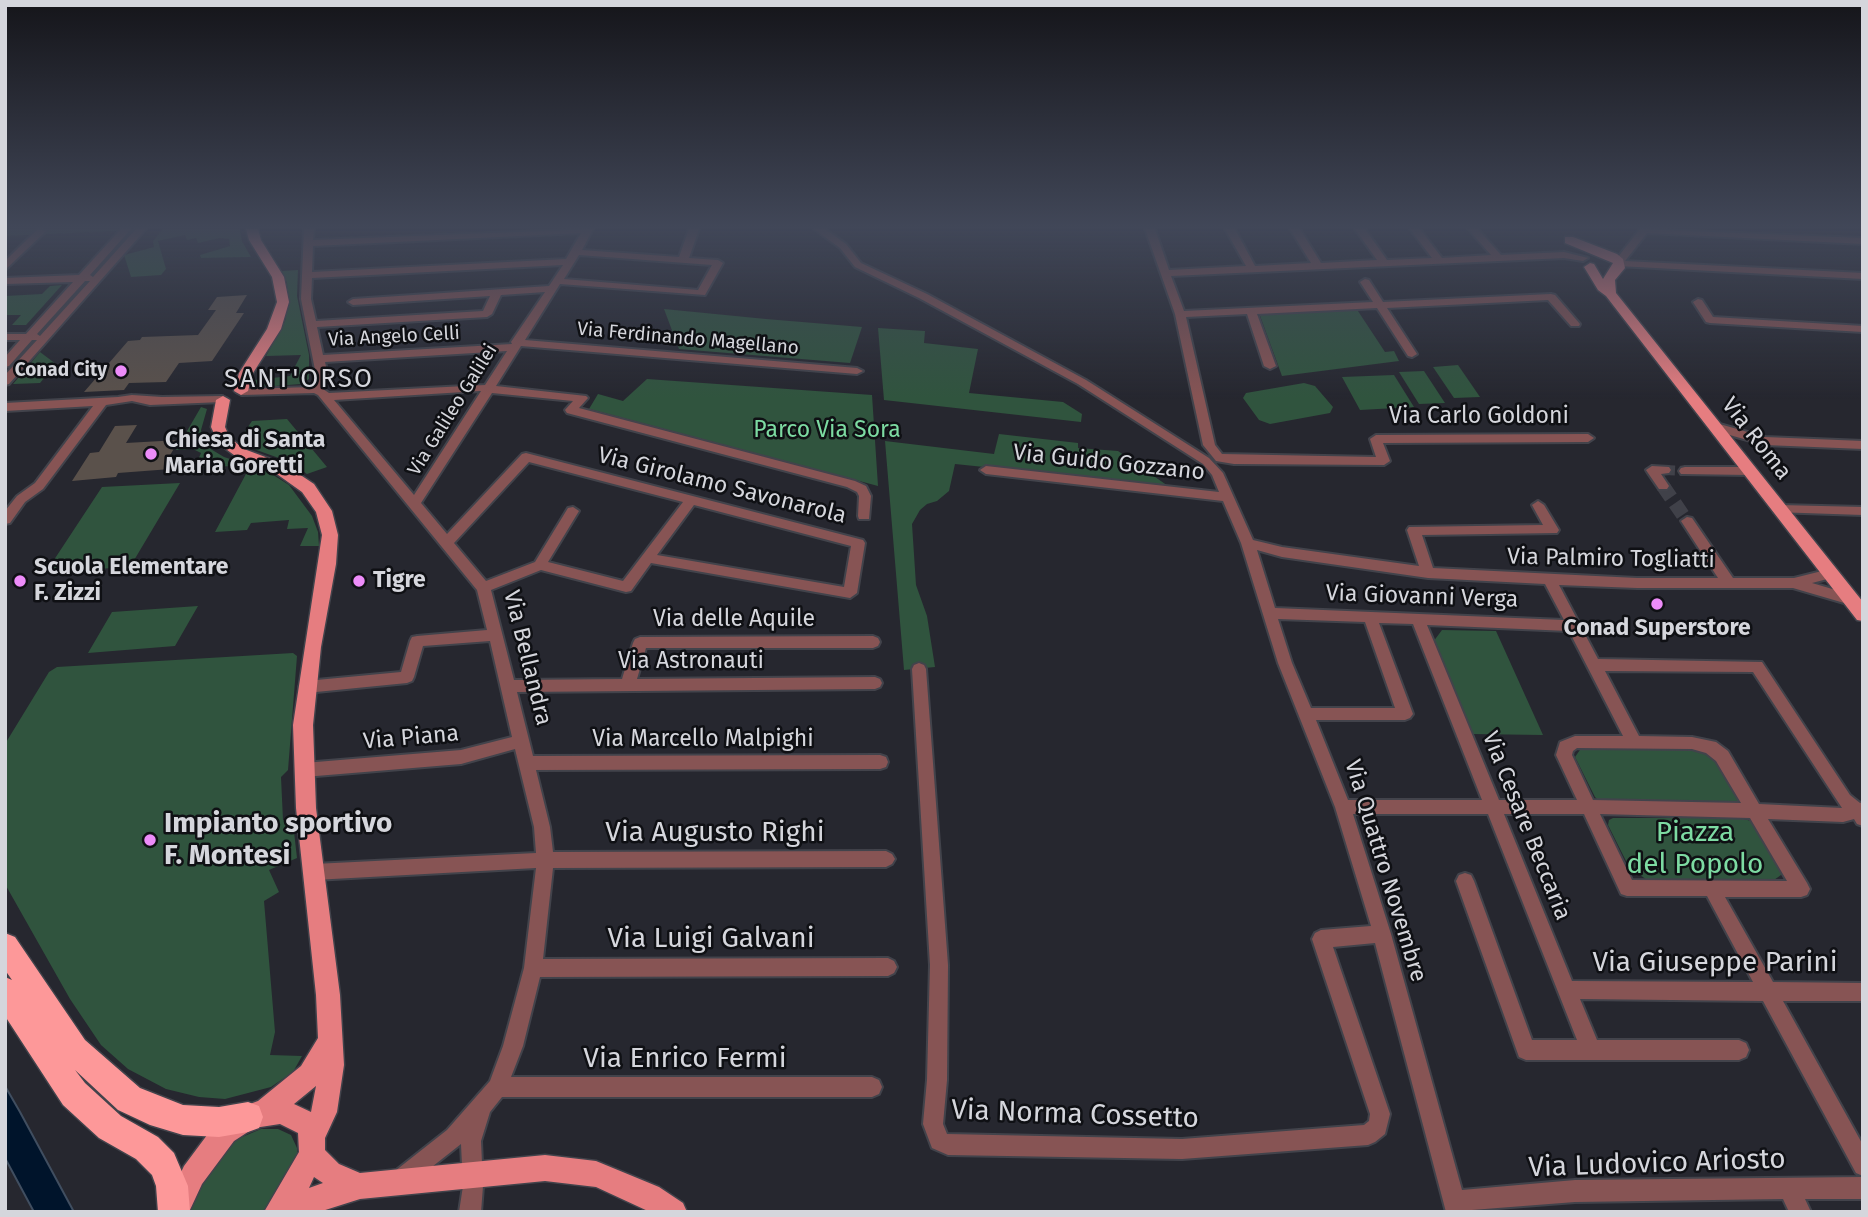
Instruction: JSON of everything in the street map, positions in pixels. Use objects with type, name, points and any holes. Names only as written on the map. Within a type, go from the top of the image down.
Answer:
[{"type":"highway","points":[[5,946],[75,1050],[129,1099],[150,1110],[183,1120],[219,1122],[256,1115]]},
{"type":"highway","points":[[5,991],[75,1094],[110,1127],[147,1148],[163,1164],[172,1186],[174,1212]]},
{"type":"main road","points":[[277,1212],[296,1186],[324,1112],[330,1085],[331,1023],[304,770],[306,687],[330,557],[328,523],[317,499],[295,477],[239,452],[220,435],[230,398],[276,326],[283,296],[280,286]]},
{"type":"main road","name":"Via Roma","points":[[1601,286],[1610,293],[1863,615]]},
{"type":"main road","points":[[1609,286],[1610,293]]},
{"type":"main road","points":[[174,1212],[193,1175],[225,1132],[256,1115],[310,1075],[330,1042]]},
{"type":"main road","points":[[256,1115],[282,1111],[294,1115],[307,1125],[320,1165],[330,1173],[360,1186]]},
{"type":"main road","points":[[293,1212],[317,1198],[360,1186],[545,1168],[596,1174],[650,1196],[674,1212]]},
{"type":"street","points":[[5,364],[75,286]]},
{"type":"street","points":[[5,382],[90,286]]},
{"type":"street","points":[[307,286],[306,299],[323,380],[321,394]]},
{"type":"street","points":[[353,302],[497,293],[547,286]]},
{"type":"street","name":"Via Galileo Galilei","points":[[415,503],[552,286]]},
{"type":"street","points":[[568,286],[701,293],[705,286]]},
{"type":"street","points":[[901,286],[1082,382],[1189,451],[1215,460]]},
{"type":"street","name":"Via Quattro Novembre","points":[[1170,286],[1180,314],[1215,460],[1249,548],[1268,613],[1343,807],[1382,934],[1456,1206]]},
{"type":"street","points":[[1368,286],[1412,354]]},
{"type":"street","points":[[312,324],[487,314],[497,293]]},
{"type":"street","points":[[1180,314],[1551,297],[1576,324]]},
{"type":"street","points":[[1698,302],[1710,320],[1863,329]]},
{"type":"street","points":[[1251,310],[1270,366]]},
{"type":"street","points":[[5,337],[47,336]]},
{"type":"street","name":"Via Angelo Celli","points":[[319,359],[514,345]]},
{"type":"street","name":"Via Ferdinando Magellano","points":[[514,345],[857,371]]},
{"type":"street","points":[[5,407],[118,401],[144,403],[158,399],[230,398],[264,393],[487,389],[582,398],[571,410],[851,484],[862,489],[865,496],[864,516]]},
{"type":"street","name":"Via Bellandra","points":[[321,394],[484,588],[542,827],[545,860],[533,968],[513,1046],[498,1087],[454,1137],[400,1180]]},
{"type":"street","points":[[5,520],[21,499],[39,486],[102,402]]},
{"type":"street","name":"Via Carlo Goldoni","points":[[1215,460],[1384,461],[1376,439],[1588,438]]},
{"type":"street","points":[[1725,439],[1863,445]]},
{"type":"street","points":[[1725,439],[1746,440]]},
{"type":"street","name":"Via Girolamo Savonarola","points":[[447,542],[526,457],[858,543],[849,593],[648,558]]},
{"type":"street","name":"Via Guido Gozzano","points":[[986,470],[1228,497]]},
{"type":"street","points":[[1663,486],[1653,470],[1665,470]]},
{"type":"street","points":[[1685,471],[1750,471]]},
{"type":"street","points":[[540,565],[626,587],[691,500]]},
{"type":"street","name":"Via Palmiro Togliatti","points":[[1428,573],[1414,530],[1552,530],[1538,505]]},
{"type":"street","points":[[1779,509],[1863,511]]},
{"type":"street","points":[[484,588],[540,565],[573,511]]},
{"type":"street","points":[[1688,522],[1729,583]]},
{"type":"street","name":"Via Palmiro Togliatti","points":[[1249,548],[1428,573],[1550,580],[1793,583],[1835,579]]},
{"type":"street","name":"Via Palmiro Togliatti","points":[[1810,587],[1835,579]]},
{"type":"street","points":[[1550,580],[1634,743]]},
{"type":"street","name":"Via Palmiro Togliatti","points":[[1793,583],[1851,600]]},
{"type":"street","name":"Via Giovanni Verga","points":[[1268,613],[1574,626]]},
{"type":"street","points":[[1306,714],[1405,714],[1370,618]]},
{"type":"street","name":"Via Cesare Beccaria","points":[[1418,620],[1591,1050]]},
{"type":"street","points":[[306,687],[407,677],[417,641],[495,635]]},
{"type":"street","name":"Via delle Aquile","points":[[628,685],[640,643],[873,642]]},
{"type":"street","points":[[1594,665],[1757,666],[1844,800],[1860,813]]},
{"type":"street","name":"Via Norma Cossetto","points":[[919,669],[939,965],[939,1037],[933,1124],[939,1141],[948,1144],[1182,1149],[1368,1135],[1378,1127],[1380,1114],[1321,939],[1382,934]]},
{"type":"street","name":"Via Astronauti","points":[[507,686],[875,683]]},
{"type":"street","name":"Via Piana","points":[[304,770],[461,757],[521,741]]},
{"type":"street","points":[[1575,742],[1634,743],[1692,743],[1710,747],[1722,756],[1801,889],[1627,888],[1564,755],[1566,747],[1575,742]]},
{"type":"street","name":"Via Marcello Malpighi","points":[[526,763],[880,762]]},
{"type":"street","points":[[1343,807],[1667,807],[1756,813],[1860,813]]},
{"type":"street","name":"Via Augusto Righi","points":[[314,872],[545,860],[886,859]]},
{"type":"street","points":[[1465,881],[1526,1050],[1739,1050]]},
{"type":"street","points":[[1712,889],[1863,1166]]},
{"type":"street","name":"Via Luigi Galvani","points":[[533,968],[888,967]]},
{"type":"street","name":"Via Giuseppe Parini","points":[[1567,990],[1863,992]]},
{"type":"street","name":"Via Enrico Fermi","points":[[498,1087],[872,1087]]},
{"type":"street","name":"Via Bellandra","points":[[470,1212],[473,1173],[471,1141],[481,1109]]},
{"type":"street","name":"Via Ludovico Ariosto","points":[[1456,1206],[1575,1191],[1863,1188]]},
{"type":"street","points":[[1789,1189],[1800,1212]]},
{"type":"green space","points":[[50,286],[61,286],[26,325],[12,325],[21,315],[5,315],[5,296],[42,294]]},
{"type":"green space","points":[[287,286],[297,286],[309,355],[309,379],[301,384],[249,388],[254,380],[290,376],[301,355],[266,356],[285,321]]},
{"type":"green space","points":[[1356,308],[1385,352],[1394,351],[1399,361],[1282,376],[1259,313]]},
{"type":"green space","points":[[664,309],[862,327],[850,363],[679,349]]},
{"type":"green space","points":[[878,328],[925,331],[924,343],[978,349],[969,393],[1063,402],[1082,414],[1081,422],[884,400]]},
{"type":"green space","points":[[40,352],[56,364],[40,383],[13,384]]},
{"type":"green space","points":[[1458,365],[1480,397],[1454,398],[1433,367]]},
{"type":"green space","points":[[1424,371],[1445,403],[1419,404],[1399,372]]},
{"type":"green space","points":[[1394,375],[1414,407],[1360,410],[1342,377]]},
{"type":"green space","name":"Parco Via Sora","points":[[647,379],[872,395],[878,486],[589,409],[598,394],[623,401]]},
{"type":"green space","points":[[1304,383],[1315,386],[1333,407],[1330,413],[1270,424],[1259,420],[1243,398],[1246,393]]},
{"type":"green space","points":[[201,407],[207,409],[201,430],[204,445],[224,457],[267,471],[289,485],[312,516],[318,532],[319,546],[300,546],[308,528],[287,529],[289,520],[251,523],[247,530],[215,532],[247,472],[240,466],[195,467],[201,453],[193,449],[176,450]]},
{"type":"green space","points":[[287,419],[327,467],[307,474],[290,462],[237,443],[252,421]]},
{"type":"green space","points":[[999,434],[1078,443],[1078,448],[1118,451],[1168,486],[955,464],[949,491],[920,510],[912,524],[916,585],[927,616],[935,667],[904,670],[885,441],[994,454]]},
{"type":"green space","points":[[180,483],[130,567],[46,572],[102,487]]},
{"type":"green space","points":[[198,606],[175,646],[88,653],[112,612]]},
{"type":"green space","points":[[1442,630],[1496,631],[1543,735],[1472,734],[1433,642]]},
{"type":"green space","name":"Impianto sportivo F. Montesi","points":[[293,653],[297,656],[288,770],[281,777],[283,820],[293,823],[297,858],[269,870],[279,892],[264,901],[275,1032],[270,1055],[302,1056],[293,1072],[271,1087],[225,1099],[199,1097],[166,1089],[128,1069],[101,1045],[70,999],[5,884],[5,744],[49,672],[57,667]]},
{"type":"green space","name":"Piazza del Popolo","points":[[1582,747],[1692,747],[1706,750],[1718,759],[1740,797],[1739,801],[1732,804],[1599,801],[1575,757]]},
{"type":"green space","name":"Piazza del Popolo","points":[[1613,818],[1740,818],[1751,821],[1758,826],[1782,867],[1781,875],[1774,880],[1647,880],[1629,867],[1608,825]]},
{"type":"green space","points":[[261,1129],[278,1129],[291,1135],[297,1148],[297,1163],[270,1212],[185,1212],[197,1187],[228,1143]]},
{"type":"water","points":[[5,1086],[74,1212],[34,1212],[5,1158]]},
{"type":"building","points":[[247,295],[236,313],[244,313],[212,361],[179,363],[166,382],[129,383],[124,390],[84,392],[128,341],[140,340],[142,337],[198,335],[216,310],[208,310],[217,297]]},
{"type":"building","name":"Chiesa di Santa Maria Goretti","points":[[137,425],[126,443],[179,440],[169,457],[179,456],[171,469],[118,473],[116,477],[72,481],[90,453],[99,452],[115,426]]},
{"type":"tunnel","points":[[1665,470],[1685,471]]},
{"type":"tunnel","points":[[1663,486],[1687,521]]},
{"type":"place","name":"Conad City","points":[[121,371]]},
{"type":"place","name":"Chiesa di Santa Maria Goretti","points":[[151,454]]},
{"type":"place","name":"Scuola Elementare F. Zizzi","points":[[20,581]]},
{"type":"place","name":"Tigre","points":[[359,581]]},
{"type":"place","name":"Conad Superstore","points":[[1657,604]]},
{"type":"place","name":"Impianto sportivo F. Montesi","points":[[150,840]]},
{"type":"district","name":"SANT'ORSO","points":[[299,380]]}]
